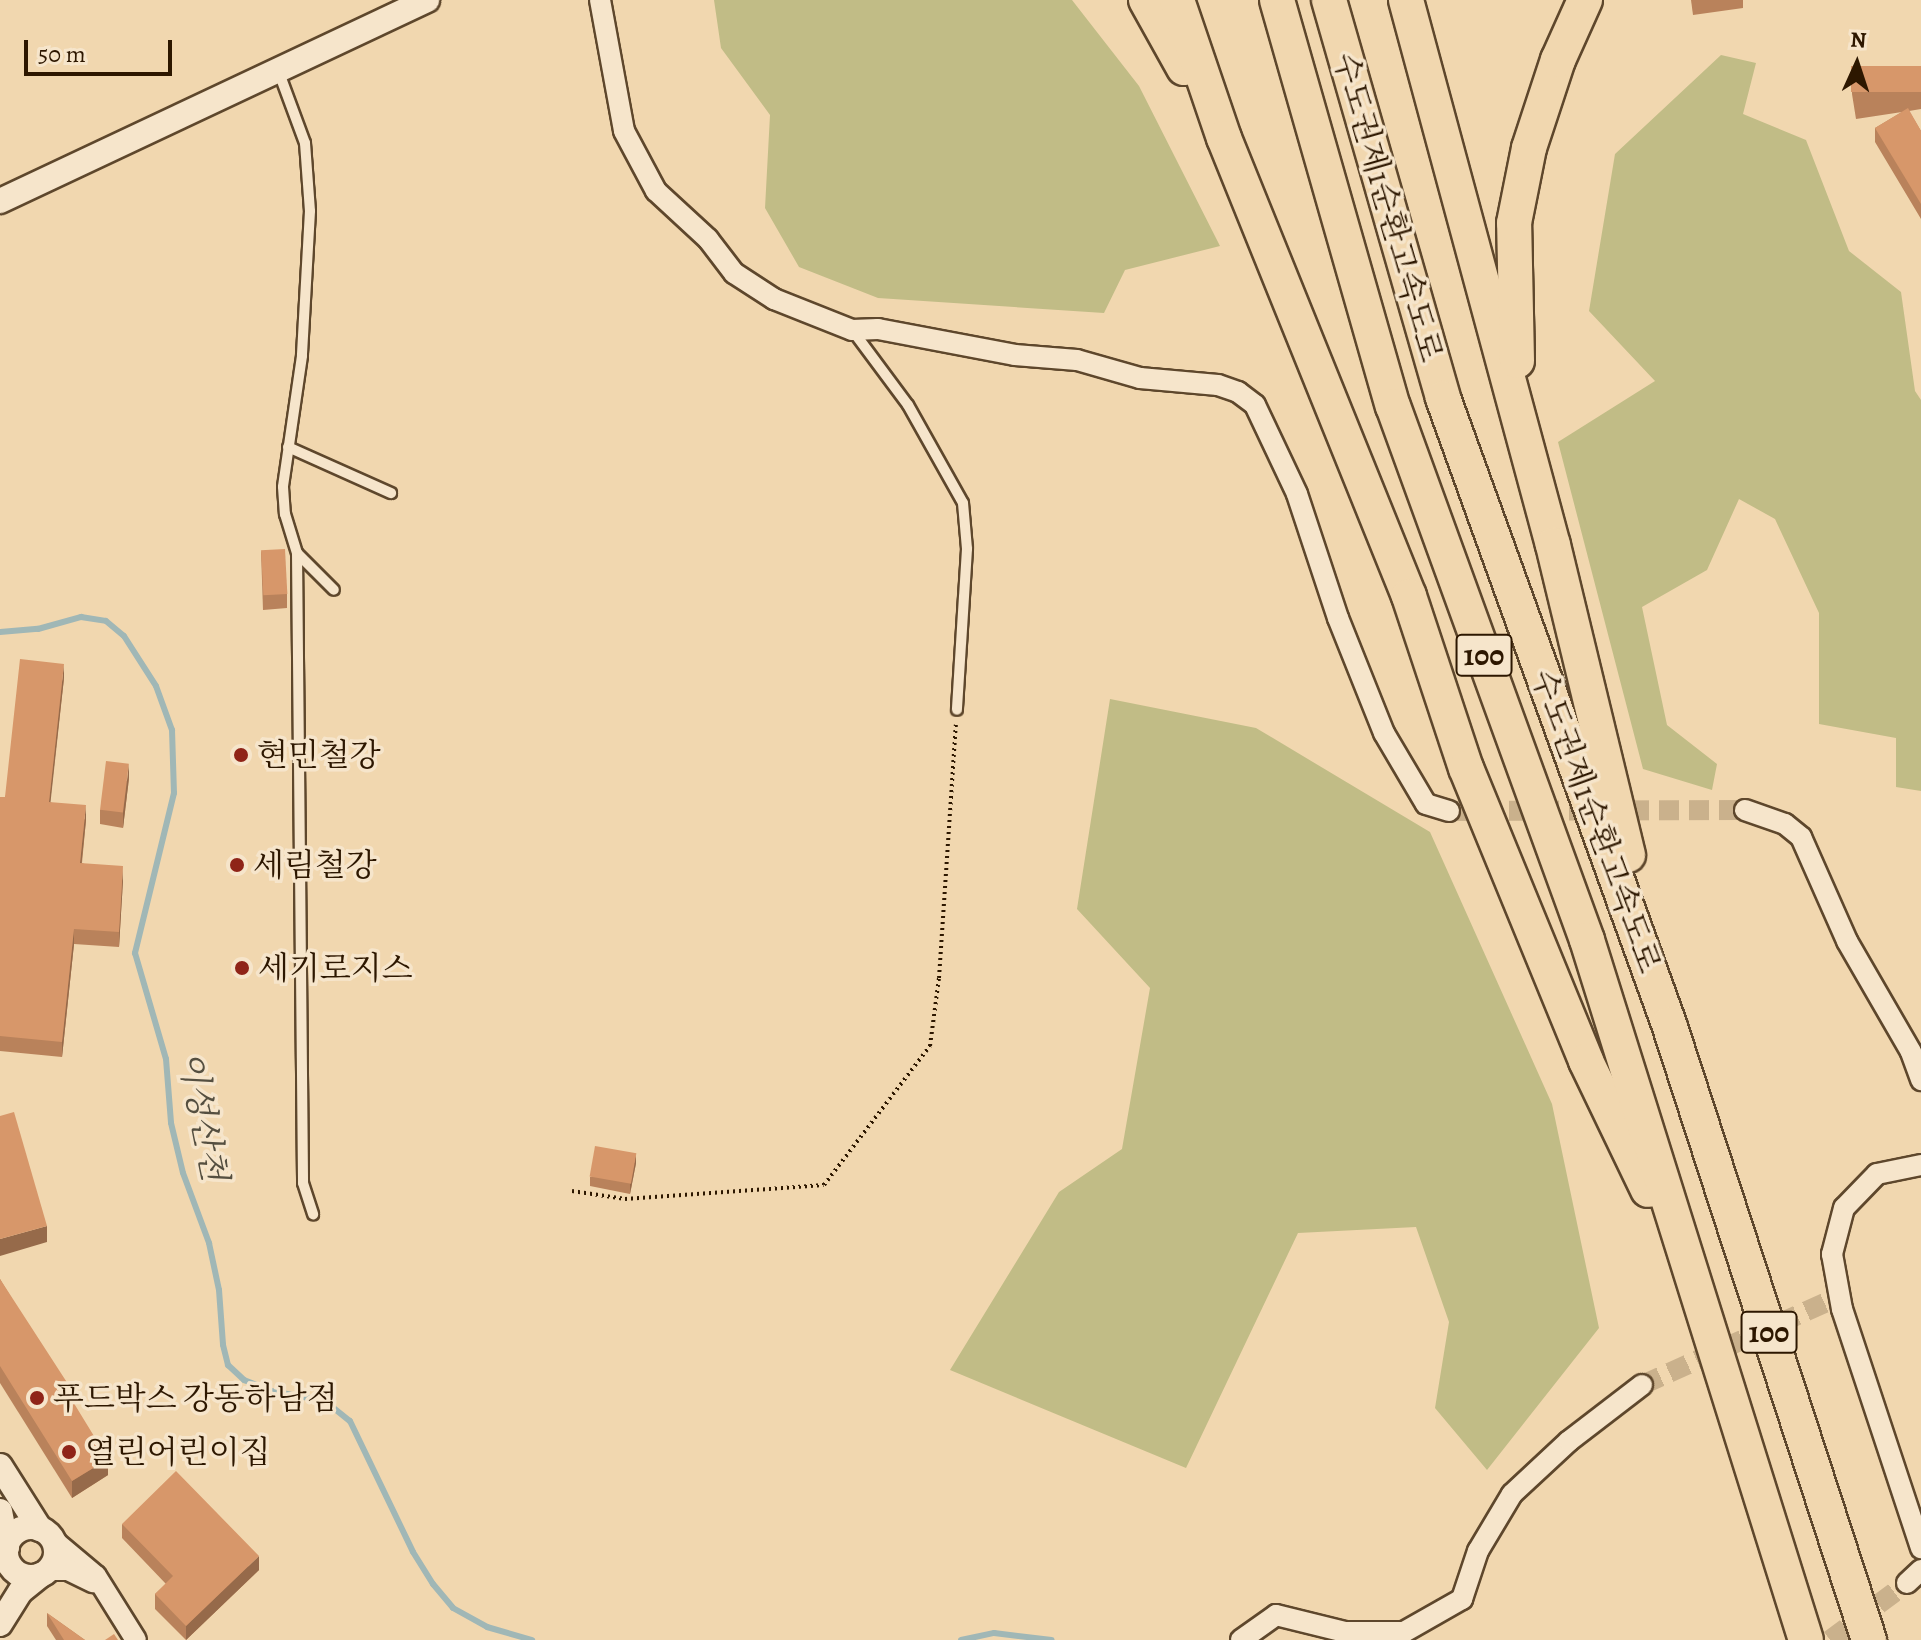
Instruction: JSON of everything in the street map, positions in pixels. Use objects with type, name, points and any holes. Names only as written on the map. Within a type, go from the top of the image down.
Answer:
[{"type":"highway","points":[[1146,0],[1224,138]]},
{"type":"highway","points":[[1177,0],[1224,138],[1409,596],[1466,768],[1562,1002],[1703,1306]]},
{"type":"highway","name":"수도권제1순환고속도로","points":[[1277,0],[1393,406],[1587,940],[1806,1640]]},
{"type":"highway","name":"수도권제1순환고속도로","points":[[1329,0],[1443,398],[1669,1024],[1869,1640]]},
{"type":"highway","points":[[1406,0],[1519,414],[1669,1024]]},
{"type":"highway","points":[[1519,414],[1514,223],[1529,148],[1558,60],[1585,0]]},
{"type":"street","points":[[0,201],[427,0]]},
{"type":"street","points":[[600,0],[624,131],[656,191],[708,239],[734,273],[774,299],[852,330],[878,329],[1015,355],[1077,360],[1140,378],[1218,385],[1238,392],[1255,405],[1297,494],[1338,618],[1384,733],[1426,804],[1449,811]]},
{"type":"street","points":[[1745,810],[1785,824],[1801,837],[1847,941],[1911,1052],[1921,1080]]},
{"type":"street","points":[[1921,1165],[1877,1174],[1844,1208],[1832,1254],[1842,1309],[1921,1548]]},
{"type":"street","points":[[1241,1640],[1276,1615],[1345,1632],[1404,1632],[1462,1599],[1478,1551],[1512,1494],[1569,1441],[1642,1385]]},
{"type":"street","points":[[0,1466],[46,1534],[55,1558],[44,1573],[21,1591],[0,1624]]},
{"type":"street","points":[[0,1511],[7,1553],[0,1613]]},
{"type":"street","points":[[7,1553],[19,1530],[46,1534],[89,1569],[136,1640]]},
{"type":"street","points":[[7,1553],[22,1575],[61,1569],[80,1574],[108,1595]]},
{"type":"lane","points":[[278,69],[305,143],[310,211],[302,356],[283,487],[285,514],[297,553],[303,1183],[313,1214]]},
{"type":"lane","points":[[852,330],[908,405],[963,503],[967,549],[957,710]]},
{"type":"lane","points":[[288,447],[391,493]]},
{"type":"lane","points":[[297,553],[334,590]]},
{"type":"path","points":[[572,1191],[625,1199],[824,1185],[930,1046],[939,978],[957,710]]},
{"type":"shaded area","points":[[714,0],[1072,0],[1139,86],[1220,246],[1125,270],[1104,313],[878,298],[799,267],[765,208],[770,115],[721,48]]},
{"type":"shaded area","points":[[1721,55],[1756,63],[1743,114],[1806,140],[1849,251],[1901,292],[1915,391],[1921,400],[1921,791],[1896,787],[1896,738],[1819,724],[1819,613],[1775,519],[1739,499],[1707,570],[1642,607],[1667,725],[1717,764],[1712,790],[1643,769],[1558,442],[1655,381],[1589,311],[1615,154]]},
{"type":"shaded area","points":[[1110,699],[1256,728],[1430,832],[1552,1104],[1599,1328],[1487,1470],[1435,1408],[1449,1322],[1416,1227],[1298,1233],[1186,1468],[950,1370],[1059,1192],[1122,1149],[1150,988],[1077,909]]},
{"type":"building","points":[[1851,66],[1921,66],[1921,92],[1851,92]]},
{"type":"building","points":[[1908,108],[1921,131],[1921,204],[1875,128]]},
{"type":"building","points":[[285,549],[287,594],[263,595],[261,550]]},
{"type":"building","points":[[20,659],[64,664],[49,802],[86,805],[80,863],[123,866],[119,932],[74,929],[62,1042],[0,1036],[0,797],[5,797]]},
{"type":"building","points":[[106,761],[129,764],[123,812],[100,810]]},
{"type":"building","points":[[14,1112],[47,1226],[0,1239],[0,1116]]},
{"type":"building","points":[[595,1146],[636,1153],[631,1184],[590,1177]]},
{"type":"building","points":[[0,1279],[68,1384],[64,1387],[108,1459],[72,1481],[0,1366]]},
{"type":"building","points":[[176,1471],[259,1556],[186,1626],[155,1594],[173,1576],[122,1524]]},
{"type":"building","points":[[47,1613],[85,1640],[64,1640]]},
{"type":"waterway","name":"이성산천","points":[[0,632],[38,629],[81,617],[106,621],[124,636],[156,686],[172,730],[174,793],[135,953],[166,1059],[171,1123],[183,1173],[209,1243],[219,1290],[223,1345],[228,1365],[244,1380],[271,1391],[325,1401],[350,1421],[413,1552],[433,1584],[453,1608],[487,1627],[532,1640]]},
{"type":"waterway","name":"이성산천","points":[[961,1640],[994,1633],[1052,1640]]},
{"type":"tunnel","points":[[1449,811],[1745,810]]},
{"type":"tunnel","points":[[1642,1385],[1840,1296]]},
{"type":"tunnel","points":[[1830,1640],[1907,1583]]},
{"type":"place","name":"현민철강","points":[[241,755]]},
{"type":"place","name":"세림철강","points":[[237,865]]},
{"type":"place","name":"세기로지스","points":[[242,968]]},
{"type":"place","name":"푸드박스 강동하남점","points":[[37,1398]]},
{"type":"place","name":"열린어린이집","points":[[69,1452]]}]
